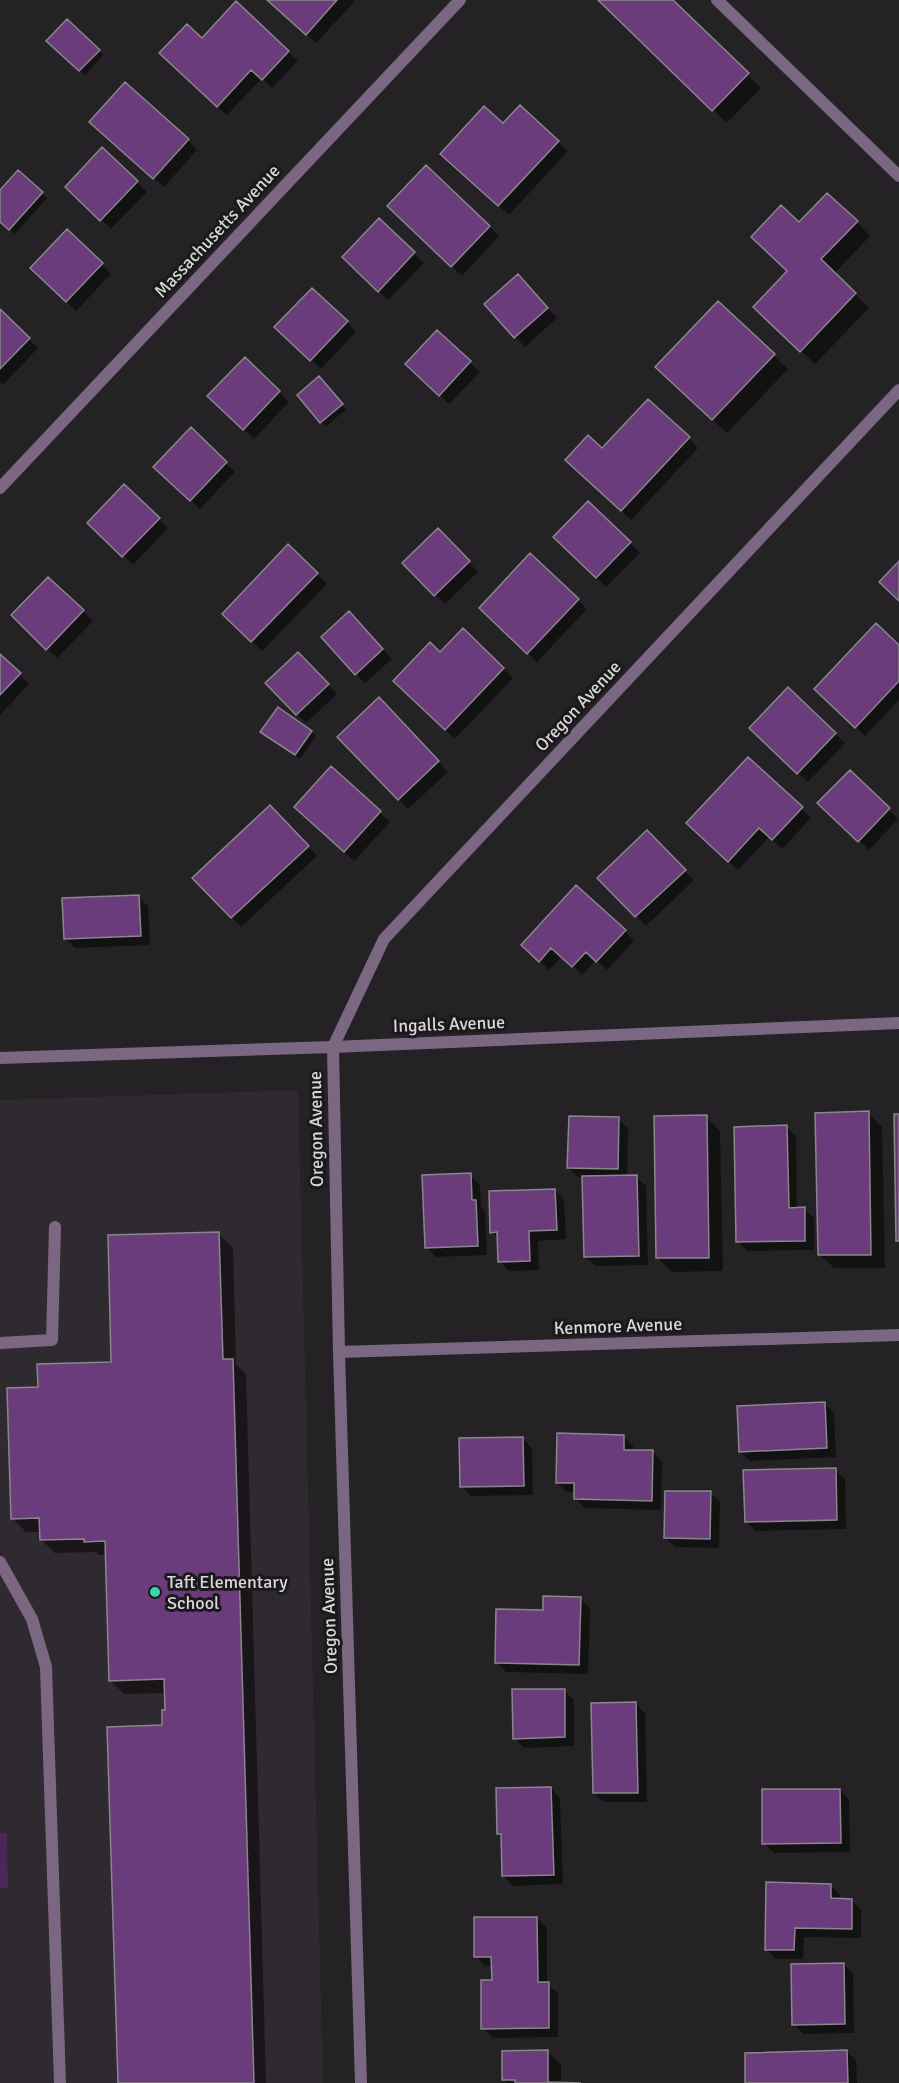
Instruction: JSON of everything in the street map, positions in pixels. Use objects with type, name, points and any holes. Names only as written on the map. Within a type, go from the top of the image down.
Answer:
[{"type":"street","name":"Massachusetts Avenue","points":[[0,488],[460,0]]},
{"type":"street","points":[[717,0],[899,176]]},
{"type":"street","name":"Oregon Avenue","points":[[361,2083],[339,1352],[333,1047],[384,939],[899,390]]},
{"type":"street","name":"Ingalls Avenue","points":[[0,1058],[333,1047],[899,1023]]},
{"type":"street","points":[[0,1343],[52,1340],[55,1227]]},
{"type":"street","name":"Kenmore Avenue","points":[[339,1352],[899,1335]]},
{"type":"street","points":[[0,1562],[32,1619],[46,1667],[60,2083]]},
{"type":"shaded area","name":"Taft Elementary School","points":[[298,1090],[323,2083],[0,2083],[0,1100]]},
{"type":"shaded area","points":[[0,1833],[7,1833],[8,1888],[0,1888]]},
{"type":"building","points":[[267,0],[337,0],[306,35]]},
{"type":"building","points":[[598,0],[673,0],[749,73],[712,111]]},
{"type":"building","points":[[236,1],[289,51],[262,80],[251,70],[217,107],[159,53],[187,24],[202,38]]},
{"type":"building","points":[[67,19],[100,50],[79,71],[46,41]]},
{"type":"building","points":[[125,82],[189,139],[153,179],[89,122]]},
{"type":"building","points":[[520,105],[559,141],[498,206],[440,154],[484,106],[503,123]]},
{"type":"building","points":[[102,147],[138,181],[100,221],[65,187]]},
{"type":"building","points":[[426,165],[490,226],[451,267],[387,206]]},
{"type":"building","points":[[18,170],[43,192],[9,230],[0,222],[0,190]]},
{"type":"building","points":[[827,193],[858,221],[821,259],[856,293],[800,352],[753,307],[787,271],[751,237],[781,205],[799,222]]},
{"type":"building","points":[[379,218],[415,252],[378,292],[342,257]]},
{"type":"building","points":[[67,229],[103,263],[66,302],[30,268]]},
{"type":"building","points":[[518,274],[548,308],[514,338],[484,304]]},
{"type":"building","points":[[312,288],[348,321],[310,361],[274,327]]},
{"type":"building","points":[[718,301],[775,354],[712,420],[655,367]]},
{"type":"building","points":[[0,309],[30,338],[0,369]]},
{"type":"building","points":[[437,330],[471,361],[439,396],[405,364]]},
{"type":"building","points":[[245,357],[280,391],[243,430],[207,396]]},
{"type":"building","points":[[319,376],[343,404],[320,423],[297,395]]},
{"type":"building","points":[[648,399],[690,437],[621,511],[565,460],[588,435],[602,448]]},
{"type":"building","points":[[191,427],[227,462],[190,501],[153,467]]},
{"type":"building","points":[[124,484],[160,518],[122,557],[87,523]]},
{"type":"building","points":[[588,501],[631,542],[596,578],[553,537]]},
{"type":"building","points":[[438,528],[470,561],[434,596],[402,563]]},
{"type":"building","points":[[288,544],[318,573],[251,642],[222,614]]},
{"type":"building","points":[[530,553],[579,599],[527,654],[479,608]]},
{"type":"building","points":[[899,561],[899,601],[879,582]]},
{"type":"building","points":[[48,577],[84,610],[46,650],[11,615]]},
{"type":"building","points":[[349,611],[383,649],[355,675],[321,637]]},
{"type":"building","points":[[876,623],[899,645],[899,681],[855,728],[814,689]]},
{"type":"building","points":[[463,628],[504,668],[445,730],[393,681],[430,642],[440,652]]},
{"type":"building","points":[[298,652],[329,684],[296,715],[265,683]]},
{"type":"building","points":[[0,654],[21,673],[0,695]]},
{"type":"building","points":[[788,687],[836,733],[797,774],[749,728]]},
{"type":"building","points":[[379,697],[439,761],[398,800],[337,737]]},
{"type":"building","points":[[278,707],[312,731],[295,755],[260,732]]},
{"type":"building","points":[[748,757],[803,807],[772,840],[759,828],[728,862],[686,823]]},
{"type":"building","points":[[331,766],[381,811],[344,852],[294,807]]},
{"type":"building","points":[[850,770],[890,808],[858,842],[817,803]]},
{"type":"building","points":[[270,805],[309,846],[231,918],[192,878]]},
{"type":"building","points":[[647,830],[686,870],[635,917],[597,878]]},
{"type":"building","points":[[576,885],[626,930],[596,962],[586,952],[572,967],[551,948],[539,962],[521,945]]},
{"type":"building","points":[[139,895],[141,936],[64,939],[62,898]]},
{"type":"building","points":[[869,1111],[871,1255],[818,1255],[815,1113]]},
{"type":"building","points":[[894,1114],[899,1114],[899,1241],[896,1241]]},
{"type":"building","points":[[707,1115],[709,1258],[656,1258],[654,1116]]},
{"type":"building","points":[[569,1116],[619,1117],[618,1169],[567,1168]]},
{"type":"building","points":[[787,1125],[789,1208],[805,1207],[805,1241],[736,1242],[734,1127]]},
{"type":"building","points":[[471,1173],[472,1200],[476,1200],[478,1246],[425,1248],[422,1175]]},
{"type":"building","points":[[637,1175],[639,1256],[584,1257],[582,1176]]},
{"type":"building","points":[[555,1189],[557,1230],[529,1231],[530,1261],[498,1262],[497,1232],[490,1233],[489,1191]]},
{"type":"building","points":[[219,1232],[223,1359],[233,1359],[254,2083],[118,2083],[107,1727],[162,1725],[162,1710],[165,1710],[164,1679],[109,1681],[105,1541],[40,1540],[39,1518],[11,1519],[7,1388],[38,1387],[37,1364],[111,1362],[108,1235]]},
{"type":"building","points":[[825,1402],[827,1448],[739,1452],[737,1406]]},
{"type":"building","points":[[557,1433],[624,1435],[624,1450],[653,1450],[652,1501],[574,1499],[574,1483],[556,1483]]},
{"type":"building","points":[[523,1437],[524,1486],[460,1487],[459,1438]]},
{"type":"building","points":[[836,1468],[837,1520],[745,1522],[743,1470]]},
{"type":"building","points":[[665,1491],[711,1491],[710,1539],[664,1538]]},
{"type":"building","points":[[543,1596],[581,1597],[579,1665],[495,1663],[496,1609],[543,1610]]},
{"type":"building","points":[[512,1689],[565,1689],[565,1737],[513,1739]]},
{"type":"building","points":[[636,1702],[638,1793],[593,1793],[591,1703]]},
{"type":"building","points":[[551,1787],[554,1875],[502,1876],[501,1834],[497,1834],[496,1788]]},
{"type":"building","points":[[762,1789],[840,1789],[841,1843],[762,1844]]},
{"type":"building","points":[[766,1882],[831,1884],[831,1898],[852,1899],[852,1929],[795,1928],[794,1950],[765,1950]]},
{"type":"building","points":[[474,1917],[537,1917],[538,1982],[549,1982],[549,2028],[481,2029],[481,1980],[492,1980],[491,1957],[474,1957]]},
{"type":"building","points":[[844,1963],[845,2024],[792,2025],[791,1964]]},
{"type":"building","points":[[548,2050],[548,2082],[581,2083],[515,2083],[515,2080],[502,2080],[502,2051]]},
{"type":"building","points":[[847,2050],[848,2083],[745,2083],[745,2053]]},
{"type":"place","name":"Taft Elementary School","points":[[155,1592]]}]
